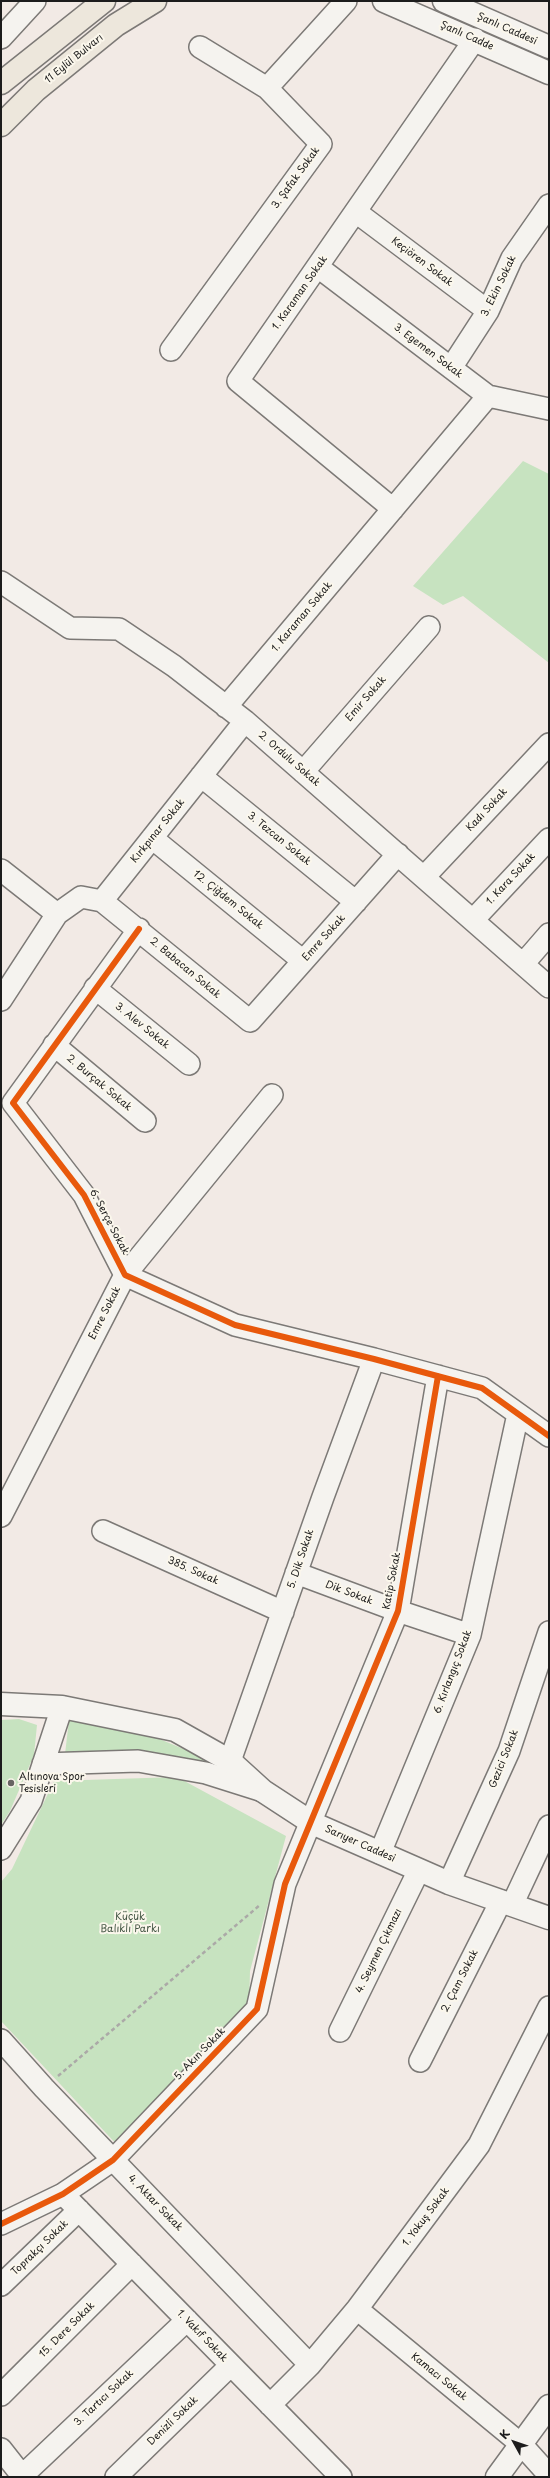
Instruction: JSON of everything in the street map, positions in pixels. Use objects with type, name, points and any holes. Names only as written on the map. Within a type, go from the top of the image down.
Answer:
[{"type":"main road","points":[[1,83],[104,1]]},
{"type":"main road","name":"11 Eylül Bulvarı","points":[[1,125],[36,90],[116,25],[155,1]]},
{"type":"street","points":[[1,38],[35,1]]},
{"type":"street","points":[[200,46],[267,88],[346,1]]},
{"type":"street","name":"Şanlı Cadde","points":[[384,1],[549,73]]},
{"type":"street","name":"Şanlı Caddesi","points":[[444,1],[549,47]]},
{"type":"street","name":"1. Karaman Sokak","points":[[393,509],[238,381],[318,268],[475,40]]},
{"type":"street","name":"3. Şafak Sokak","points":[[171,350],[321,144],[267,88]]},
{"type":"street","name":"3. Ekin Sokak","points":[[451,368],[488,312],[512,258],[549,205]]},
{"type":"street","name":"Keçiören Sokak","points":[[356,212],[488,312]]},
{"type":"street","name":"3. Egemen Sokak","points":[[318,268],[488,396],[549,409]]},
{"type":"street","name":"1. Karaman Sokak","points":[[226,706],[488,396]]},
{"type":"street","name":"2. Ordulu Sokak","points":[[1,582],[70,628],[120,629],[174,666],[245,721],[425,876],[549,988]]},
{"type":"street","name":"Emir Sokak","points":[[303,772],[429,627]]},
{"type":"street","name":"Kırkpınar Sokak","points":[[102,901],[245,721]]},
{"type":"street","name":"Kadı Sokak","points":[[425,876],[549,744]]},
{"type":"street","name":"3. Tezcan Sokak","points":[[202,776],[356,902]]},
{"type":"street","name":"12. Çiğdem Sokak","points":[[152,838],[303,961]]},
{"type":"street","name":"1. Kara Sokak","points":[[473,920],[549,839]]},
{"type":"street","name":"Emre Sokak","points":[[250,1022],[398,854]]},
{"type":"street","points":[[2,874],[57,914]]},
{"type":"street","points":[[1,1000],[57,914],[81,897],[102,901]]},
{"type":"street","name":"2. Babacan Sokak","points":[[102,901],[250,1022]]},
{"type":"street","name":"6. Serçe Sokak","points":[[125,1275],[84,1195],[13,1103],[138,929]]},
{"type":"street","points":[[523,964],[549,934]]},
{"type":"street","name":"3. Alev Sokak","points":[[95,988],[189,1064]]},
{"type":"street","name":"2. Burçak Sokak","points":[[54,1045],[145,1121]]},
{"type":"street","name":"Emre Sokak","points":[[1,1516],[125,1275],[272,1095]]},
{"type":"street","points":[[125,1275],[235,1325],[374,1359],[482,1388],[549,1436]]},
{"type":"street","name":"5. Dik Sokak","points":[[230,1762],[296,1573],[374,1359]]},
{"type":"street","name":"Katip Sokak","points":[[312,1823],[398,1612],[438,1376]]},
{"type":"street","name":"6. Kırlangıç Sokak","points":[[380,1853],[470,1635],[518,1414]]},
{"type":"street","name":"385. Sokak","points":[[103,1531],[283,1612]]},
{"type":"street","name":"Dik Sokak","points":[[296,1573],[398,1612],[470,1635]]},
{"type":"street","name":"Gezici Sokak","points":[[449,1883],[509,1751],[549,1632]]},
{"type":"street","name":"Sarıyer Caddesi","points":[[1,1704],[62,1707],[175,1730],[230,1762],[263,1791],[312,1823],[449,1883],[549,1918]]},
{"type":"street","points":[[1,1849],[31,1801],[62,1707]]},
{"type":"street","points":[[43,1764],[138,1761],[206,1773],[263,1791]]},
{"type":"street","name":"5. Akın Sokak","points":[[1,2224],[63,2194],[113,2160],[258,2009],[285,1884],[312,1823]]},
{"type":"street","name":"2. Çam Sokak","points":[[420,2061],[549,1826]]},
{"type":"street","name":"4. Seymen Çıkmazı","points":[[340,2031],[419,1870]]},
{"type":"street","name":"1. Yokuş Sokak","points":[[270,2405],[310,2365],[357,2309],[479,2145],[549,2007]]},
{"type":"street","name":"4. Aktar Sokak","points":[[1,2040],[44,2088],[310,2365]]},
{"type":"street","name":"1. Vakıf Sokak","points":[[63,2194],[341,2477]]},
{"type":"street","name":"Toprakçı Sokak","points":[[1,2285],[79,2210]]},
{"type":"street","name":"15. Dere Sokak","points":[[1,2395],[132,2264]]},
{"type":"street","name":"Kamacı Sokak","points":[[357,2309],[522,2445],[549,2475]]},
{"type":"street","name":"3. Tartıcı Sokak","points":[[22,2476],[187,2320]]},
{"type":"street","name":"Denizli Sokak","points":[[116,2477],[231,2365]]},
{"type":"street","points":[[497,2477],[522,2445],[549,2406]]},
{"type":"street","points":[[1,2449],[22,2476]]},
{"type":"path","points":[[44,2088],[261,1904]]},
{"type":"green space","points":[[523,461],[549,474],[549,663],[463,596],[443,605],[413,586]]},
{"type":"green space","name":"Altınova Spor Tesisleri","points":[[19,1719],[37,1725],[34,1755],[10,1811],[1,1825],[1,1720]]},
{"type":"green space","points":[[69,1720],[157,1738],[215,1762],[214,1768],[65,1754]]},
{"type":"green space","name":"Küçük Balıklı Parkı","points":[[177,1777],[286,1836],[250,1971],[249,2008],[120,2148],[1,2021],[1,1882],[12,1869],[54,1781]]},
{"type":"cycle path","points":[[139,929],[13,1103],[84,1195],[125,1275],[235,1325],[374,1359],[482,1388],[549,1436]]},
{"type":"cycle path","points":[[1,2224],[63,2194],[113,2160],[257,2009],[285,1884],[398,1611],[438,1376]]},
{"type":"place","name":"Altınova Spor Tesisleri","points":[[11,1783]]}]
